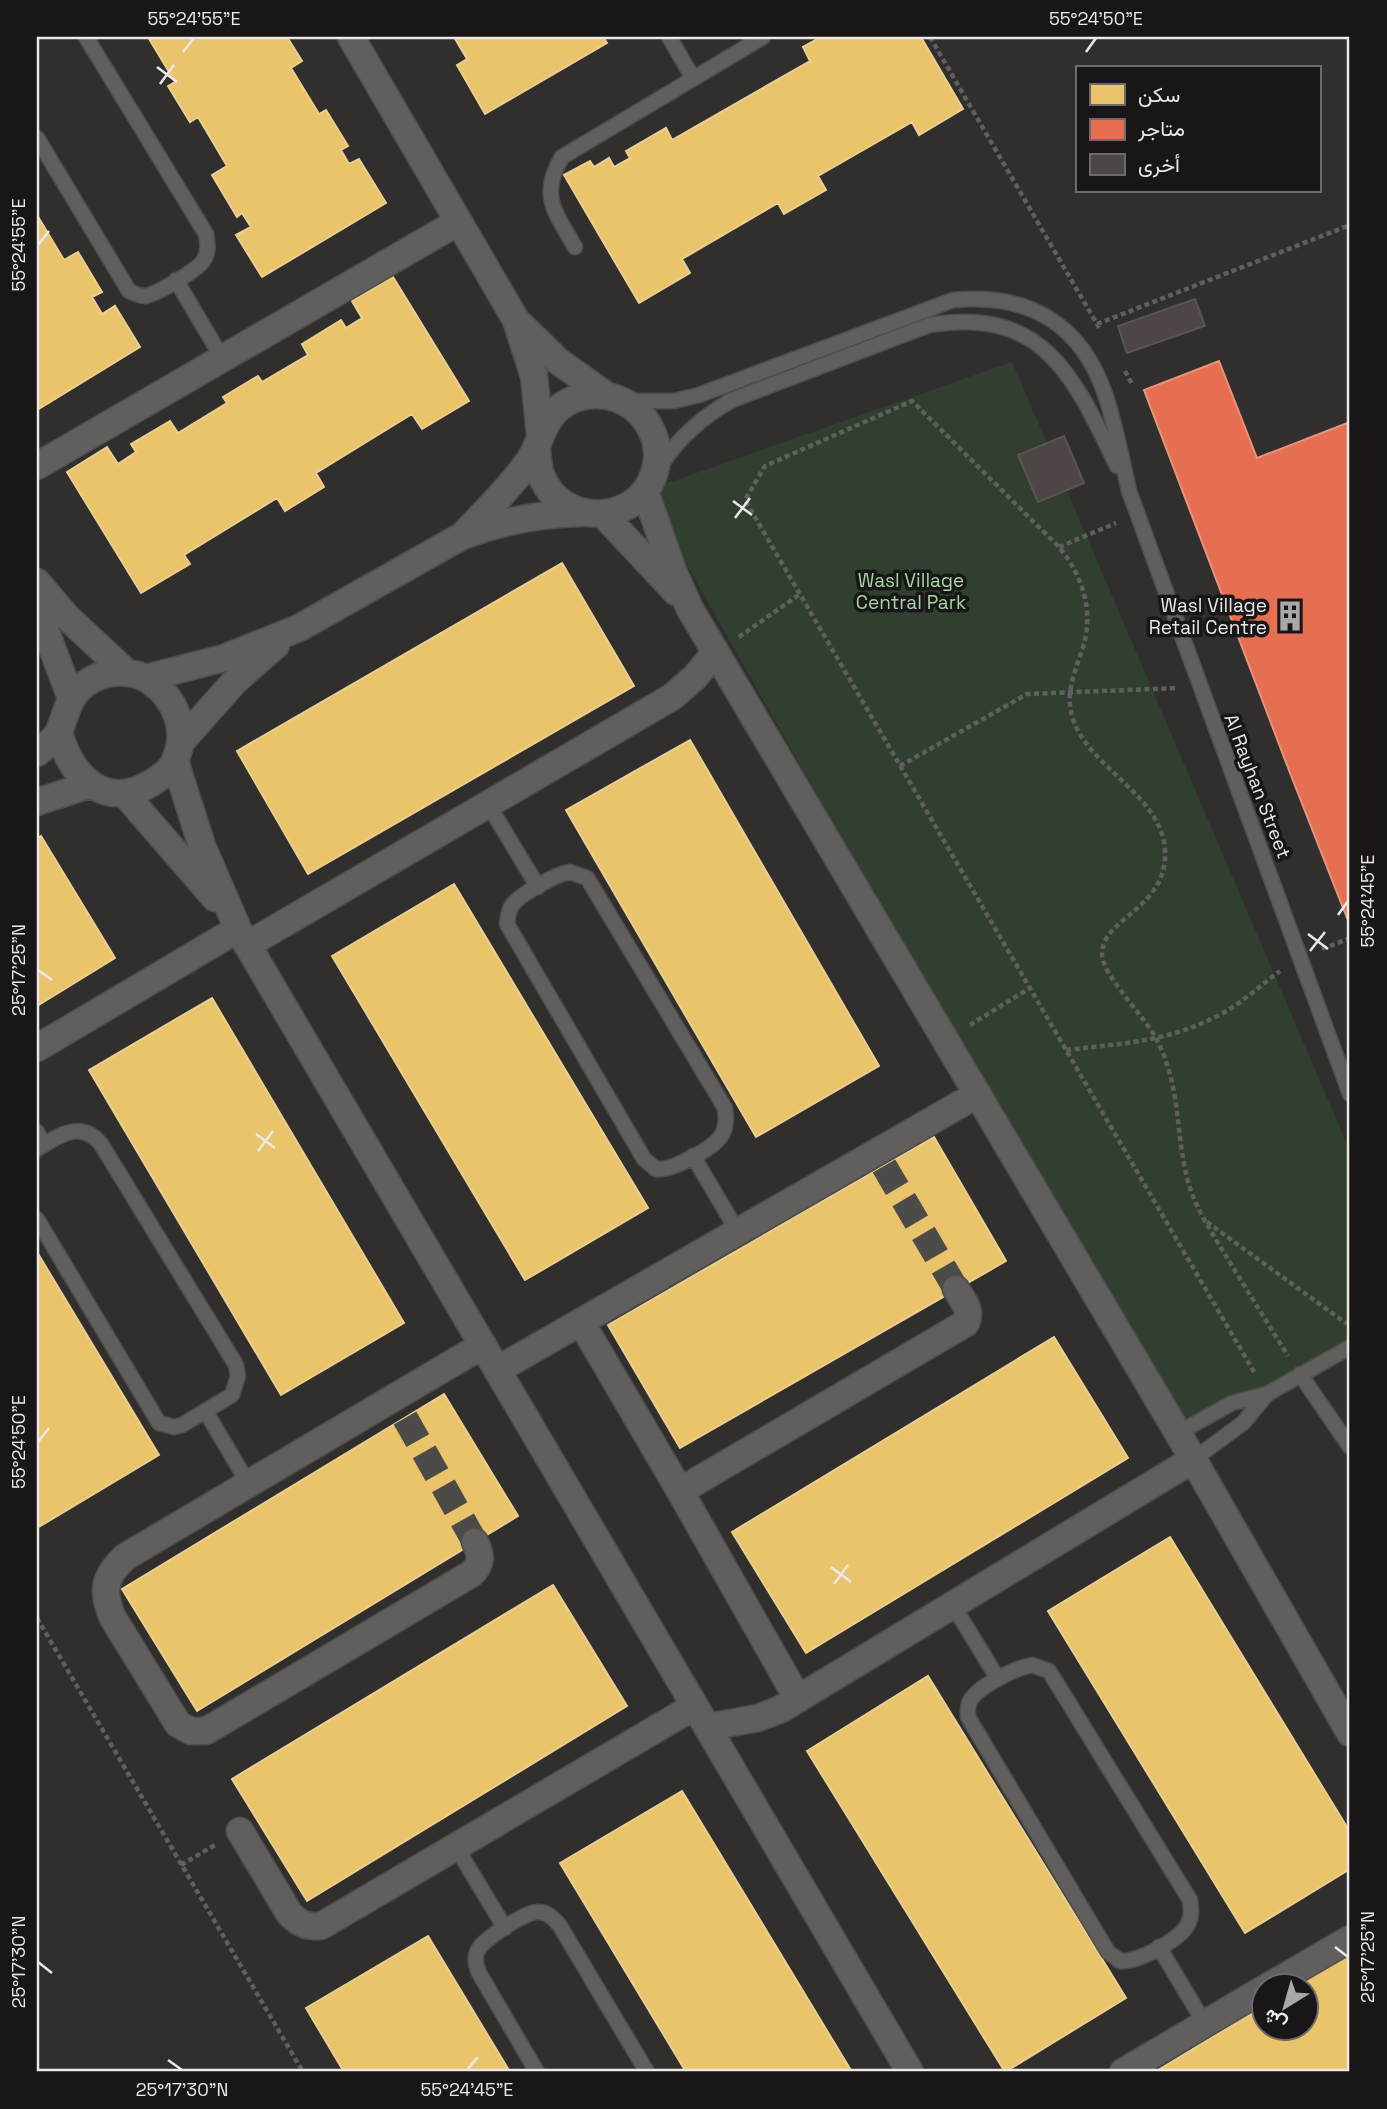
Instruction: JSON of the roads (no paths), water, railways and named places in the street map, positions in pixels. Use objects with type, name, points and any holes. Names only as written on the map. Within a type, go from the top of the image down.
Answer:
[{"type":"street","points":[[351,37],[516,320],[534,376],[539,405],[540,471],[549,489],[564,504],[593,513],[690,609]]},
{"type":"street","points":[[37,466],[458,222]]},
{"type":"street","points":[[299,628],[235,681],[177,752],[161,777],[145,787],[124,793],[89,785],[74,771],[64,753],[59,733],[71,698],[95,678],[111,673],[136,676],[224,658],[299,628],[462,536],[491,525],[521,518],[620,510],[634,502],[650,483],[657,458],[656,440],[649,424],[637,410],[558,361],[516,320]]},
{"type":"street","points":[[462,536],[502,495],[539,442],[548,420],[559,408],[573,399],[589,395],[614,398]]},
{"type":"street","points":[[650,483],[670,561],[690,609],[1194,1459],[1350,1733]]},
{"type":"street","points":[[37,582],[66,617],[136,676],[162,689],[174,705],[180,724],[177,752],[202,846],[242,937]]},
{"type":"street","points":[[37,608],[71,698]]},
{"type":"street","points":[[37,1048],[488,804],[672,697],[695,677],[715,653]]},
{"type":"street","points":[[37,753],[59,733]]},
{"type":"street","points":[[37,802],[89,785]]},
{"type":"street","points":[[124,793],[183,859],[242,937],[910,2072]]},
{"type":"street","points":[[497,1370],[738,1232],[880,1160],[978,1094]]},
{"type":"street","points":[[680,1491],[966,1323],[968,1310],[956,1289]]},
{"type":"street","points":[[581,1322],[797,1699]]},
{"type":"street","points":[[475,1542],[481,1553],[481,1560],[471,1574],[206,1731],[191,1731],[178,1724],[113,1618],[106,1602],[106,1585],[112,1569],[125,1557],[248,1483],[399,1408],[483,1345]]},
{"type":"street","points":[[240,1831],[289,1913],[297,1922],[309,1927],[321,1926],[457,1847],[701,1717],[758,1718],[797,1699],[1194,1459]]},
{"type":"street","points":[[1293,1972],[1350,1939]]},
{"type":"street","points":[[1123,2072],[1250,1998]]},
{"type":"lane","points":[[37,138],[129,291],[144,296],[202,263],[206,254],[206,234],[86,37]]},
{"type":"lane","points":[[669,37],[693,78]]},
{"type":"lane","points":[[575,247],[554,209],[550,191],[552,173],[562,157],[763,37]]},
{"type":"lane","points":[[176,280],[222,358]]},
{"type":"lane","points":[[614,398],[648,402],[674,401],[699,395],[953,300],[981,298],[1009,301],[1035,311],[1059,325],[1079,345],[1094,368],[1106,397],[1129,491]]},
{"type":"lane","points":[[650,483],[678,442],[708,414],[732,400],[929,325],[956,320],[983,322],[1010,329],[1035,341],[1056,359],[1074,381],[1087,404],[1129,491]]},
{"type":"lane","points":[[817,351],[822,365]]},
{"type":"lane","name":"Al Rayhan Street","points":[[1129,491],[1350,1094]]},
{"type":"lane","points":[[488,804],[538,887]]},
{"type":"lane","points":[[570,872],[587,878],[725,1108],[727,1118],[720,1138],[693,1156],[663,1170],[649,1166],[511,933],[507,924],[512,905],[561,873],[570,872]]},
{"type":"lane","points":[[37,1219],[159,1423],[174,1427],[206,1412],[232,1395],[238,1376],[236,1365],[95,1136],[88,1131],[78,1130],[39,1142]]},
{"type":"lane","points":[[693,1156],[738,1232]]},
{"type":"lane","points":[[1178,1433],[1232,1403],[1267,1394],[1350,1347]]},
{"type":"lane","points":[[1300,1374],[1350,1447]]},
{"type":"lane","points":[[1194,1459],[1243,1423],[1267,1394]]},
{"type":"lane","points":[[206,1412],[248,1483]]},
{"type":"lane","points":[[953,1605],[998,1679]]},
{"type":"lane","points":[[1032,1665],[1049,1671],[1190,1900],[1190,1921],[1185,1930],[1159,1947],[1128,1962],[1120,1961],[1108,1952],[968,1717],[971,1698],[998,1679],[1032,1665]]},
{"type":"lane","points":[[457,1847],[505,1928]]},
{"type":"lane","points":[[537,2072],[475,1964],[480,1946],[505,1928],[537,1912],[547,1913],[554,1918],[647,2072]]},
{"type":"lane","points":[[1159,1947],[1205,2024]]},
{"type":"tunnel","points":[[884,1166],[956,1289]]},
{"type":"tunnel","points":[[405,1418],[475,1542]]},
{"type":"place","name":"Wasl Village Retail Centre","points":[[1290,616]]},
{"type":"park label","name":"Wasl Village Central Park","points":[[911,591]]}]
